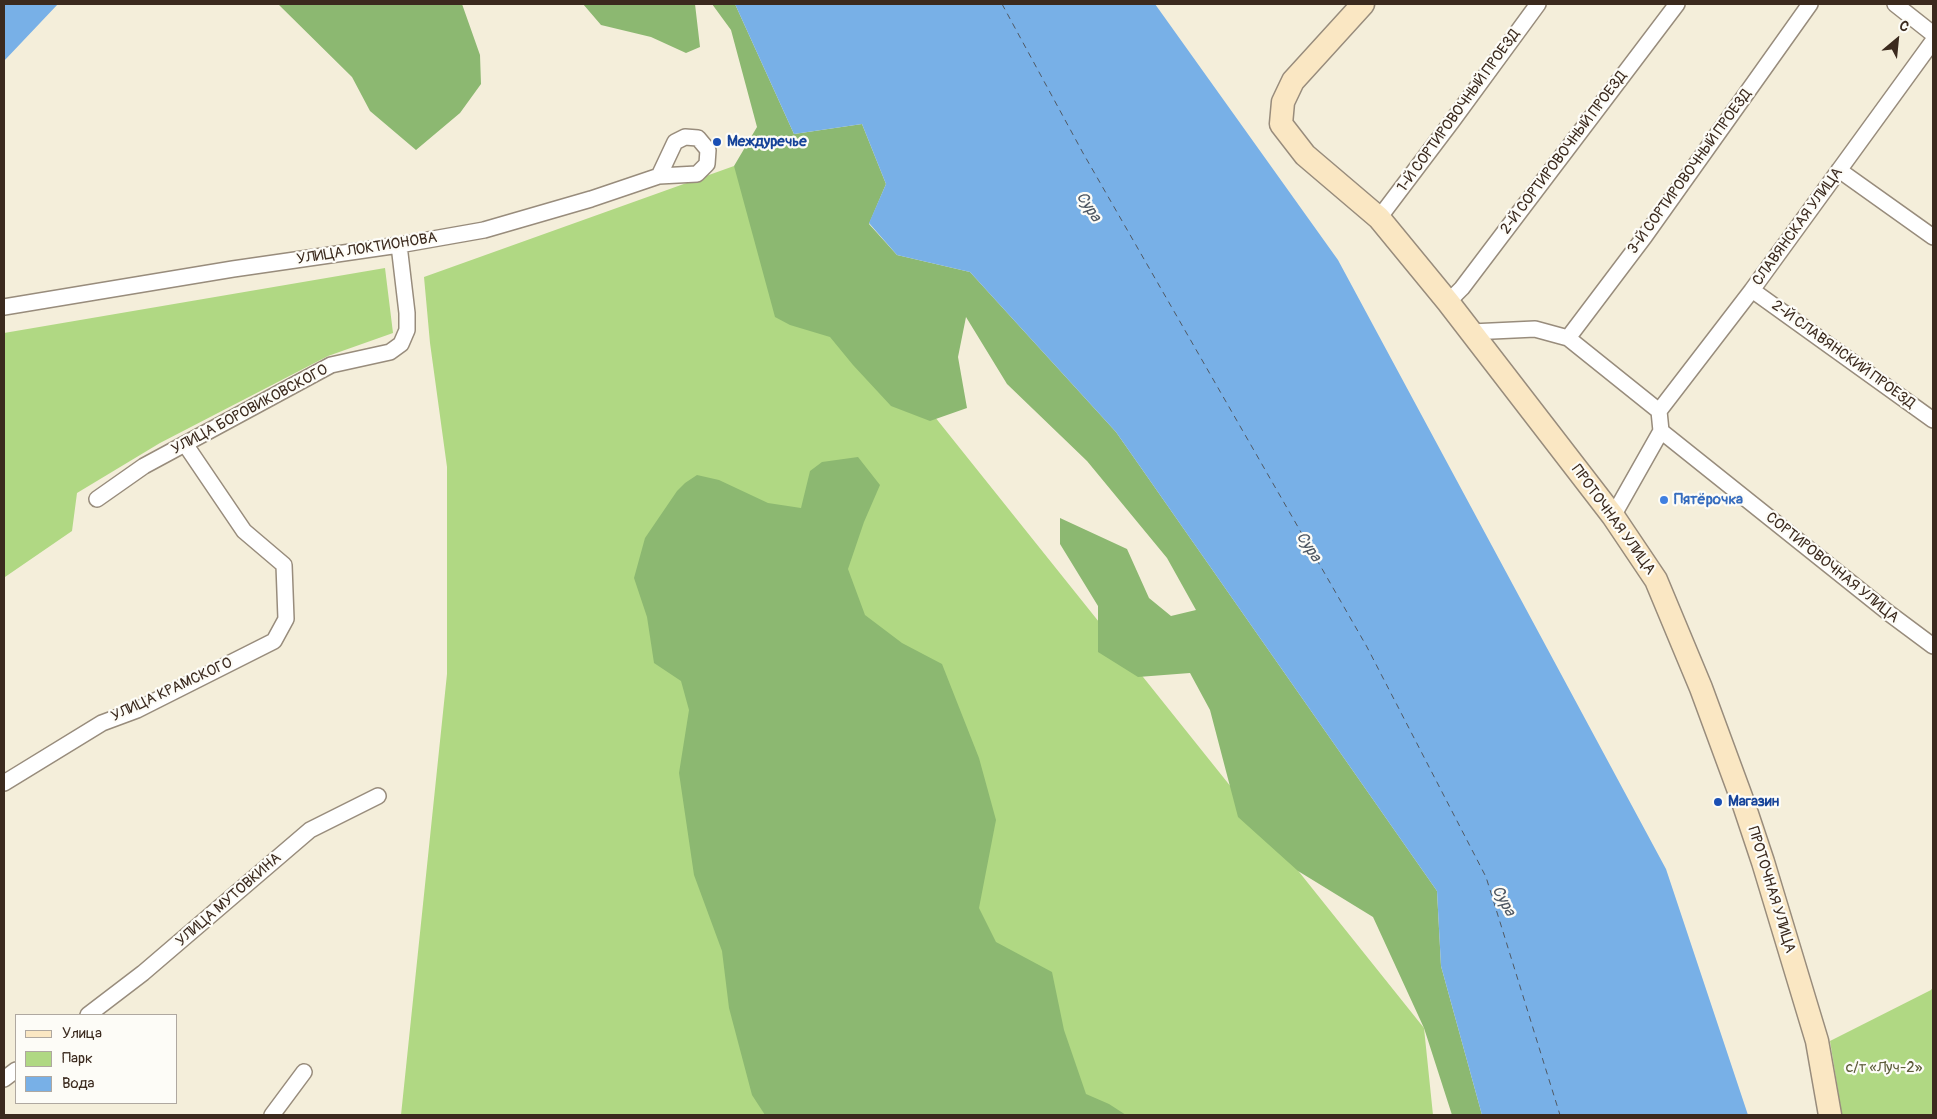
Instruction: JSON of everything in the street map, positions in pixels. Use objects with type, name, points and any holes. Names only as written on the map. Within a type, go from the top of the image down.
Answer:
[{"type":"main road","name":"ПРОТОЧНАЯ УЛИЦА","points":[[1363,4],[1293,81],[1283,102],[1281,124],[1305,155],[1379,218],[1448,302],[1613,516],[1656,580],[1684,643],[1744,802],[1817,1042],[1830,1115]]},
{"type":"street","name":"1-Й СОРТИРОВОЧНЫЙ ПРОЕЗД","points":[[1379,218],[1538,4]]},
{"type":"street","name":"2-Й СОРТИРОВОЧНЫЙ ПРОЕЗД","points":[[1448,302],[1462,288],[1677,4]]},
{"type":"street","name":"3-Й СОРТИРОВОЧНЫЙ ПРОЕЗД","points":[[1568,338],[1645,236],[1810,4]]},
{"type":"street","points":[[1895,4],[1933,34]]},
{"type":"street","name":"СЛАВЯНСКАЯ УЛИЦА","points":[[1659,411],[1752,290],[1933,41]]},
{"type":"street","name":"УЛИЦА ЛОКТИОНОВА","points":[[4,307],[484,230],[591,199],[658,176],[696,174],[707,164],[708,150],[698,138],[685,137],[675,142],[658,176]]},
{"type":"street","points":[[1839,170],[1933,237]]},
{"type":"street","name":"УЛИЦА БОРОВИКОВСКОГО","points":[[97,499],[144,466],[331,365],[390,352],[401,344],[407,330],[407,313],[399,245]]},
{"type":"street","name":"2-Й СЛАВЯНСКИЙ ПРОЕЗД","points":[[1752,290],[1933,420]]},
{"type":"street","points":[[1471,332],[1535,329],[1568,338],[1659,411],[1661,431],[1613,516]]},
{"type":"street","name":"СОРТИРОВОЧНАЯ УЛИЦА","points":[[1661,431],[1882,608],[1933,646]]},
{"type":"street","name":"УЛИЦА КРАМСКОГО","points":[[4,783],[102,723],[137,710],[274,641],[286,619],[284,566],[244,531],[185,444]]},
{"type":"street","name":"УЛИЦА МУТОВКИНА","points":[[89,1014],[143,973],[310,830],[378,796]]},
{"type":"street","points":[[4,1079],[15,1071]]},
{"type":"street","points":[[272,1115],[304,1072]]},
{"type":"green space","points":[[278,4],[462,4],[480,55],[481,84],[460,113],[416,150],[370,111],[352,77]]},
{"type":"green space","points":[[583,4],[695,4],[700,47],[686,53],[651,37],[601,25]]},
{"type":"green space","points":[[712,4],[735,4],[794,134],[862,124],[886,184],[869,224],[897,255],[970,272],[1116,432],[1437,891],[1441,966],[1482,1115],[1452,1115],[1424,1028],[1373,917],[1298,871],[1238,817],[1210,710],[1190,673],[1138,677],[1098,652],[1098,606],[1060,544],[1060,518],[1127,549],[1149,598],[1171,616],[1196,610],[1167,558],[1087,461],[1007,384],[966,317],[958,357],[967,408],[930,421],[891,406],[830,337],[790,325],[775,317],[734,166],[757,127],[731,30]]},
{"type":"green space","points":[[734,166],[1424,1028],[1433,1115],[401,1115],[447,674],[447,467],[430,343],[424,277]]},
{"type":"green space","points":[[385,268],[393,333],[328,356],[160,443],[77,493],[72,531],[5,577],[4,333]]},
{"type":"green space","points":[[858,457],[880,485],[864,522],[848,569],[865,615],[902,643],[942,664],[979,758],[996,820],[979,908],[996,942],[1052,972],[1064,1030],[1086,1094],[1109,1104],[1126,1115],[765,1115],[752,1095],[729,1008],[722,951],[694,875],[679,773],[689,710],[681,681],[654,663],[647,617],[634,578],[645,538],[677,491],[697,475],[719,480],[768,503],[801,508],[810,471],[822,462]]},
{"type":"green space","name":"с/т «Луч-2»","points":[[1933,987],[1933,1115],[1842,1115],[1830,1041],[1931,990]]},
{"type":"water","points":[[4,4],[58,4],[4,61]]},
{"type":"water","name":"Сура","points":[[735,4],[1155,4],[1338,260],[1666,869],[1748,1115],[1482,1115],[1441,966],[1437,891],[1116,432],[970,272],[897,255],[869,223],[886,184],[862,124],[794,134]]},
{"type":"ferry route","points":[[1002,4],[1083,153],[1367,647],[1486,877],[1560,1115]]},
{"type":"place","name":"Междуречье","points":[[717,142]]},
{"type":"place","name":"Пятёрочка","points":[[1664,500]]},
{"type":"place","name":"Магазин","points":[[1718,802]]}]
